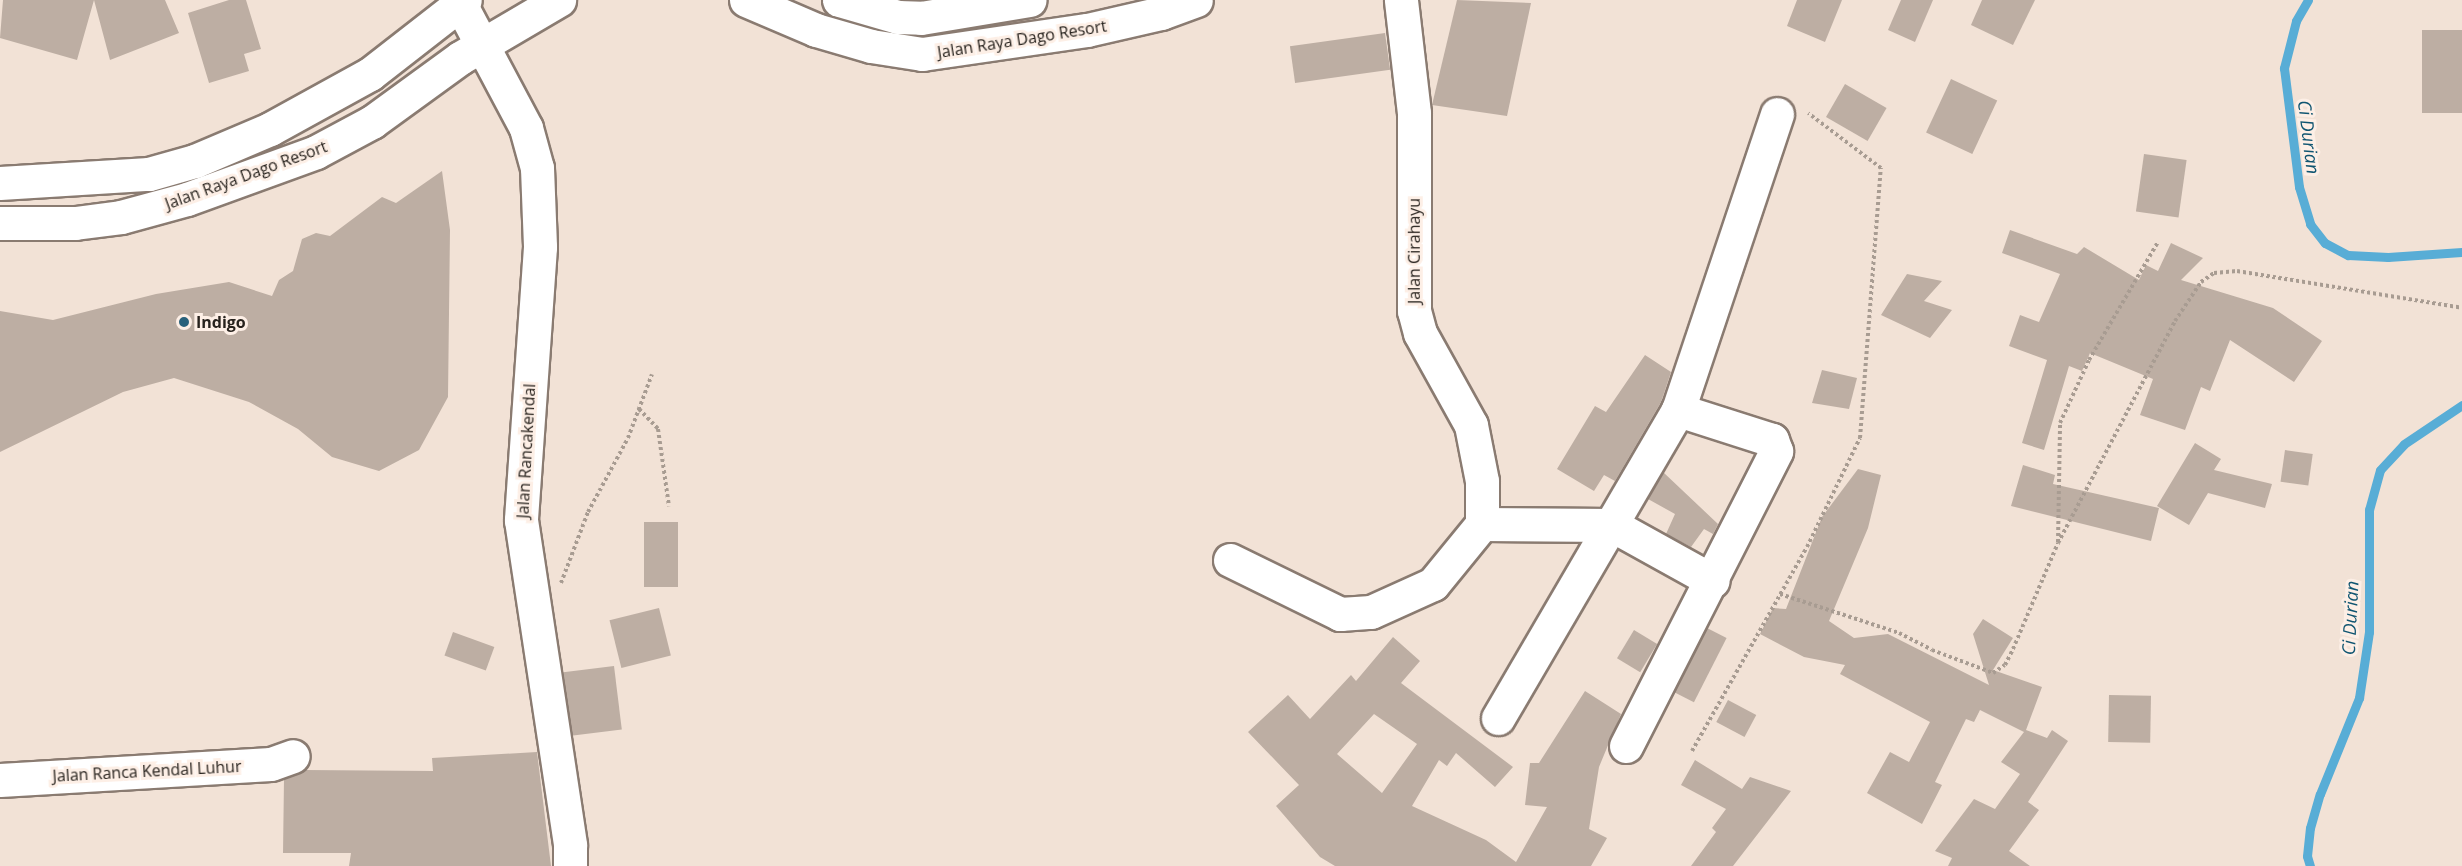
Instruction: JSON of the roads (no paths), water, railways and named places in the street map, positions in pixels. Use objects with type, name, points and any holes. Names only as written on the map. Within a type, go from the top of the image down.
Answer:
[{"type":"street","name":"Jalan Raya Dago Resort","points":[[0,223],[75,223],[121,217],[231,184],[316,152],[372,122],[481,46],[559,0]]},
{"type":"street","name":"Jalan Raya Dago Resort","points":[[746,0],[849,40],[922,54],[993,46],[1087,30],[1161,13],[1196,0]]},
{"type":"street","points":[[839,0],[881,14],[921,18],[1030,0]]},
{"type":"street","name":"Jalan Cirahayu","points":[[1401,0],[1414,113],[1414,311],[1420,333],[1471,425],[1482,481],[1482,524]]},
{"type":"street","name":"Jalan Raya Dago Resort","points":[[0,183],[149,174],[195,161],[270,129],[370,74],[461,1]]},
{"type":"street","name":"Jalan Rancakendal","points":[[461,1],[481,46],[526,128],[540,196],[521,507],[530,596],[549,697],[570,866]]},
{"type":"street","points":[[990,8],[993,46]]},
{"type":"street","points":[[921,18],[922,54]]},
{"type":"street","points":[[1498,718],[1678,410],[1777,114]]},
{"type":"street","points":[[1626,746],[1713,581],[1776,446],[1772,440],[1678,410]]},
{"type":"street","points":[[1230,560],[1340,614],[1371,612],[1433,584],[1482,524],[1612,525],[1713,581]]},
{"type":"street","name":"Jalan Ranca Kendal Luhur","points":[[0,780],[271,764],[292,756]]},
{"type":"waterway","name":"Ci Durian","points":[[2308,0],[2296,21],[2284,68],[2299,187],[2310,224],[2325,243],[2348,255],[2388,257],[2462,252]]},
{"type":"waterway","name":"Ci Durian","points":[[2310,866],[2307,856],[2310,828],[2320,794],[2359,698],[2369,632],[2369,510],[2380,470],[2404,444],[2462,405]]},
{"type":"place","name":"Indigo","points":[[184,322]]}]
